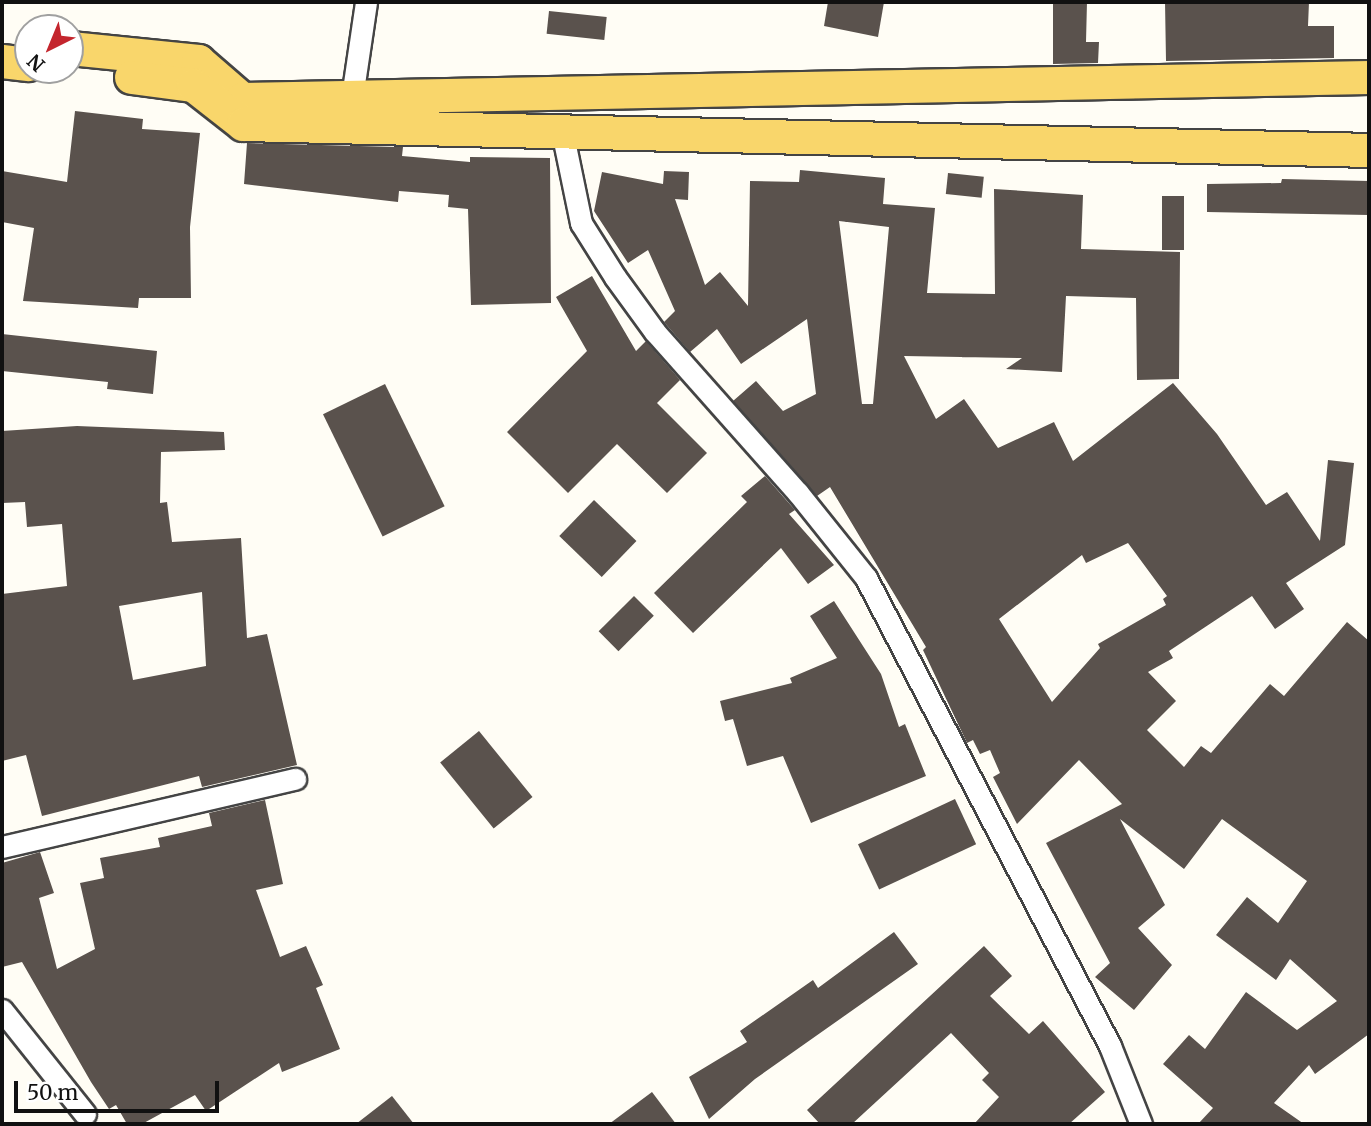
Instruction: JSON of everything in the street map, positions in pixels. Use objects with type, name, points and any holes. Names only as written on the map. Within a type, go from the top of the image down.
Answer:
[{"type":"main road","points":[[84,51],[196,73],[242,111],[562,131],[1369,150]]},
{"type":"main road","points":[[84,69],[196,73]]},
{"type":"main road","points":[[242,111],[352,97],[1369,77]]},
{"type":"street","points":[[352,97],[366,2]]},
{"type":"street","points":[[562,131],[581,223],[615,277],[655,332],[798,493],[866,578],[1110,1046],[1140,1124]]},
{"type":"street","points":[[2,847],[295,779]]},
{"type":"street","points":[[2,1010],[85,1114]]},
{"type":"building","points":[[828,2],[884,2],[878,37],[824,26]]},
{"type":"building","points":[[1053,2],[1087,2],[1086,42],[1099,42],[1098,63],[1053,64]]},
{"type":"building","points":[[1165,2],[1309,2],[1308,26],[1334,26],[1334,58],[1166,61]]},
{"type":"building","points":[[549,11],[607,17],[604,40],[547,34]]},
{"type":"building","points":[[75,111],[143,119],[142,129],[200,133],[190,227],[191,298],[139,298],[138,308],[23,301],[34,228],[2,222],[2,171],[67,182]]},
{"type":"building","points":[[247,143],[403,147],[402,156],[470,162],[470,157],[550,158],[551,303],[471,305],[468,209],[448,207],[449,195],[399,191],[398,202],[244,184]]},
{"type":"building","points":[[800,170],[885,178],[883,204],[935,208],[927,293],[995,294],[994,189],[1083,195],[1081,249],[1180,252],[1179,379],[1137,380],[1136,298],[1066,296],[1062,372],[1006,369],[1022,358],[904,356],[936,419],[964,399],[998,448],[1054,422],[1073,461],[1173,383],[1217,434],[1266,505],[1287,492],[1320,541],[1328,460],[1354,463],[1345,545],[1286,583],[1304,609],[1275,629],[1252,596],[1169,651],[1173,658],[1148,672],[1176,701],[1147,730],[1184,767],[1201,746],[1211,753],[1270,684],[1284,696],[1347,622],[1369,641],[1369,1034],[1315,1074],[1309,1065],[1274,1103],[1304,1124],[1198,1124],[1213,1108],[1163,1064],[1189,1035],[1205,1049],[1246,992],[1297,1030],[1337,1001],[1290,959],[1276,980],[1216,935],[1247,897],[1278,923],[1307,881],[1222,819],[1184,869],[1120,819],[1165,905],[1138,928],[1172,965],[1134,1010],[1095,977],[1110,963],[1046,843],[1122,804],[1079,760],[1017,824],[993,777],[1000,773],[990,750],[980,754],[973,740],[967,743],[923,650],[926,647],[830,487],[817,496],[733,401],[756,381],[783,411],[816,394],[807,319],[741,364],[717,329],[690,352],[664,322],[675,311],[648,250],[628,263],[594,211],[602,172],[663,184],[664,171],[689,172],[688,200],[675,199],[705,285],[720,272],[748,306],[750,181],[799,182]],"holes":[[[839,221],[889,227],[873,404],[862,404]],[[1128,543],[1167,596],[1163,599],[1166,605],[1098,644],[1100,648],[1052,702],[999,619],[1082,555],[1086,563]]]},
{"type":"building","points":[[948,173],[984,177],[982,198],[946,194]]},
{"type":"building","points":[[1282,179],[1369,181],[1369,215],[1207,212],[1207,184],[1281,183]]},
{"type":"building","points":[[1162,196],[1184,196],[1184,250],[1162,250]]},
{"type":"building","points":[[592,276],[636,351],[646,341],[680,380],[657,403],[707,453],[667,493],[617,444],[568,493],[507,432],[587,351],[556,297]]},
{"type":"building","points":[[2,334],[157,351],[153,394],[107,389],[108,382],[2,371]]},
{"type":"building","points":[[385,384],[445,506],[383,536],[323,414]]},
{"type":"building","points":[[77,426],[224,432],[225,450],[161,452],[160,503],[167,502],[172,542],[241,538],[247,638],[267,634],[297,765],[202,787],[199,776],[42,816],[26,755],[2,761],[2,594],[67,586],[62,524],[27,527],[25,502],[2,503],[2,431]],"holes":[[[202,592],[206,666],[133,680],[119,606]]]},
{"type":"building","points":[[765,476],[795,510],[789,514],[834,565],[808,584],[781,548],[693,633],[654,593],[747,502],[741,496]]},
{"type":"building","points":[[594,500],[636,541],[602,577],[559,536]]},
{"type":"building","points":[[634,596],[654,616],[618,651],[599,631]]},
{"type":"building","points":[[834,601],[881,674],[899,727],[905,724],[926,776],[811,823],[783,756],[747,766],[733,719],[725,721],[720,701],[792,683],[790,678],[837,658],[810,616]]},
{"type":"building","points":[[479,731],[532,797],[494,829],[440,762]]},
{"type":"building","points":[[955,799],[976,844],[879,890],[858,844]]},
{"type":"building","points":[[265,800],[283,884],[256,890],[280,957],[306,946],[323,985],[316,988],[340,1049],[282,1072],[279,1063],[206,1111],[195,1095],[142,1124],[127,1124],[116,1105],[109,1109],[91,1082],[22,962],[2,967],[2,863],[40,852],[54,893],[39,898],[57,969],[95,949],[80,883],[104,878],[100,858],[160,847],[158,838],[212,826],[209,813]]},
{"type":"building","points":[[894,932],[918,964],[755,1079],[709,1119],[689,1077],[747,1042],[740,1031],[813,980],[818,988]]},
{"type":"building","points":[[984,946],[1012,976],[990,996],[1029,1034],[1043,1021],[1105,1092],[1069,1124],[974,1124],[999,1097],[982,1080],[989,1073],[951,1033],[852,1124],[820,1124],[807,1110]]},
{"type":"building","points":[[652,1092],[676,1124],[609,1124]]},
{"type":"building","points":[[392,1096],[414,1124],[356,1124]]}]
